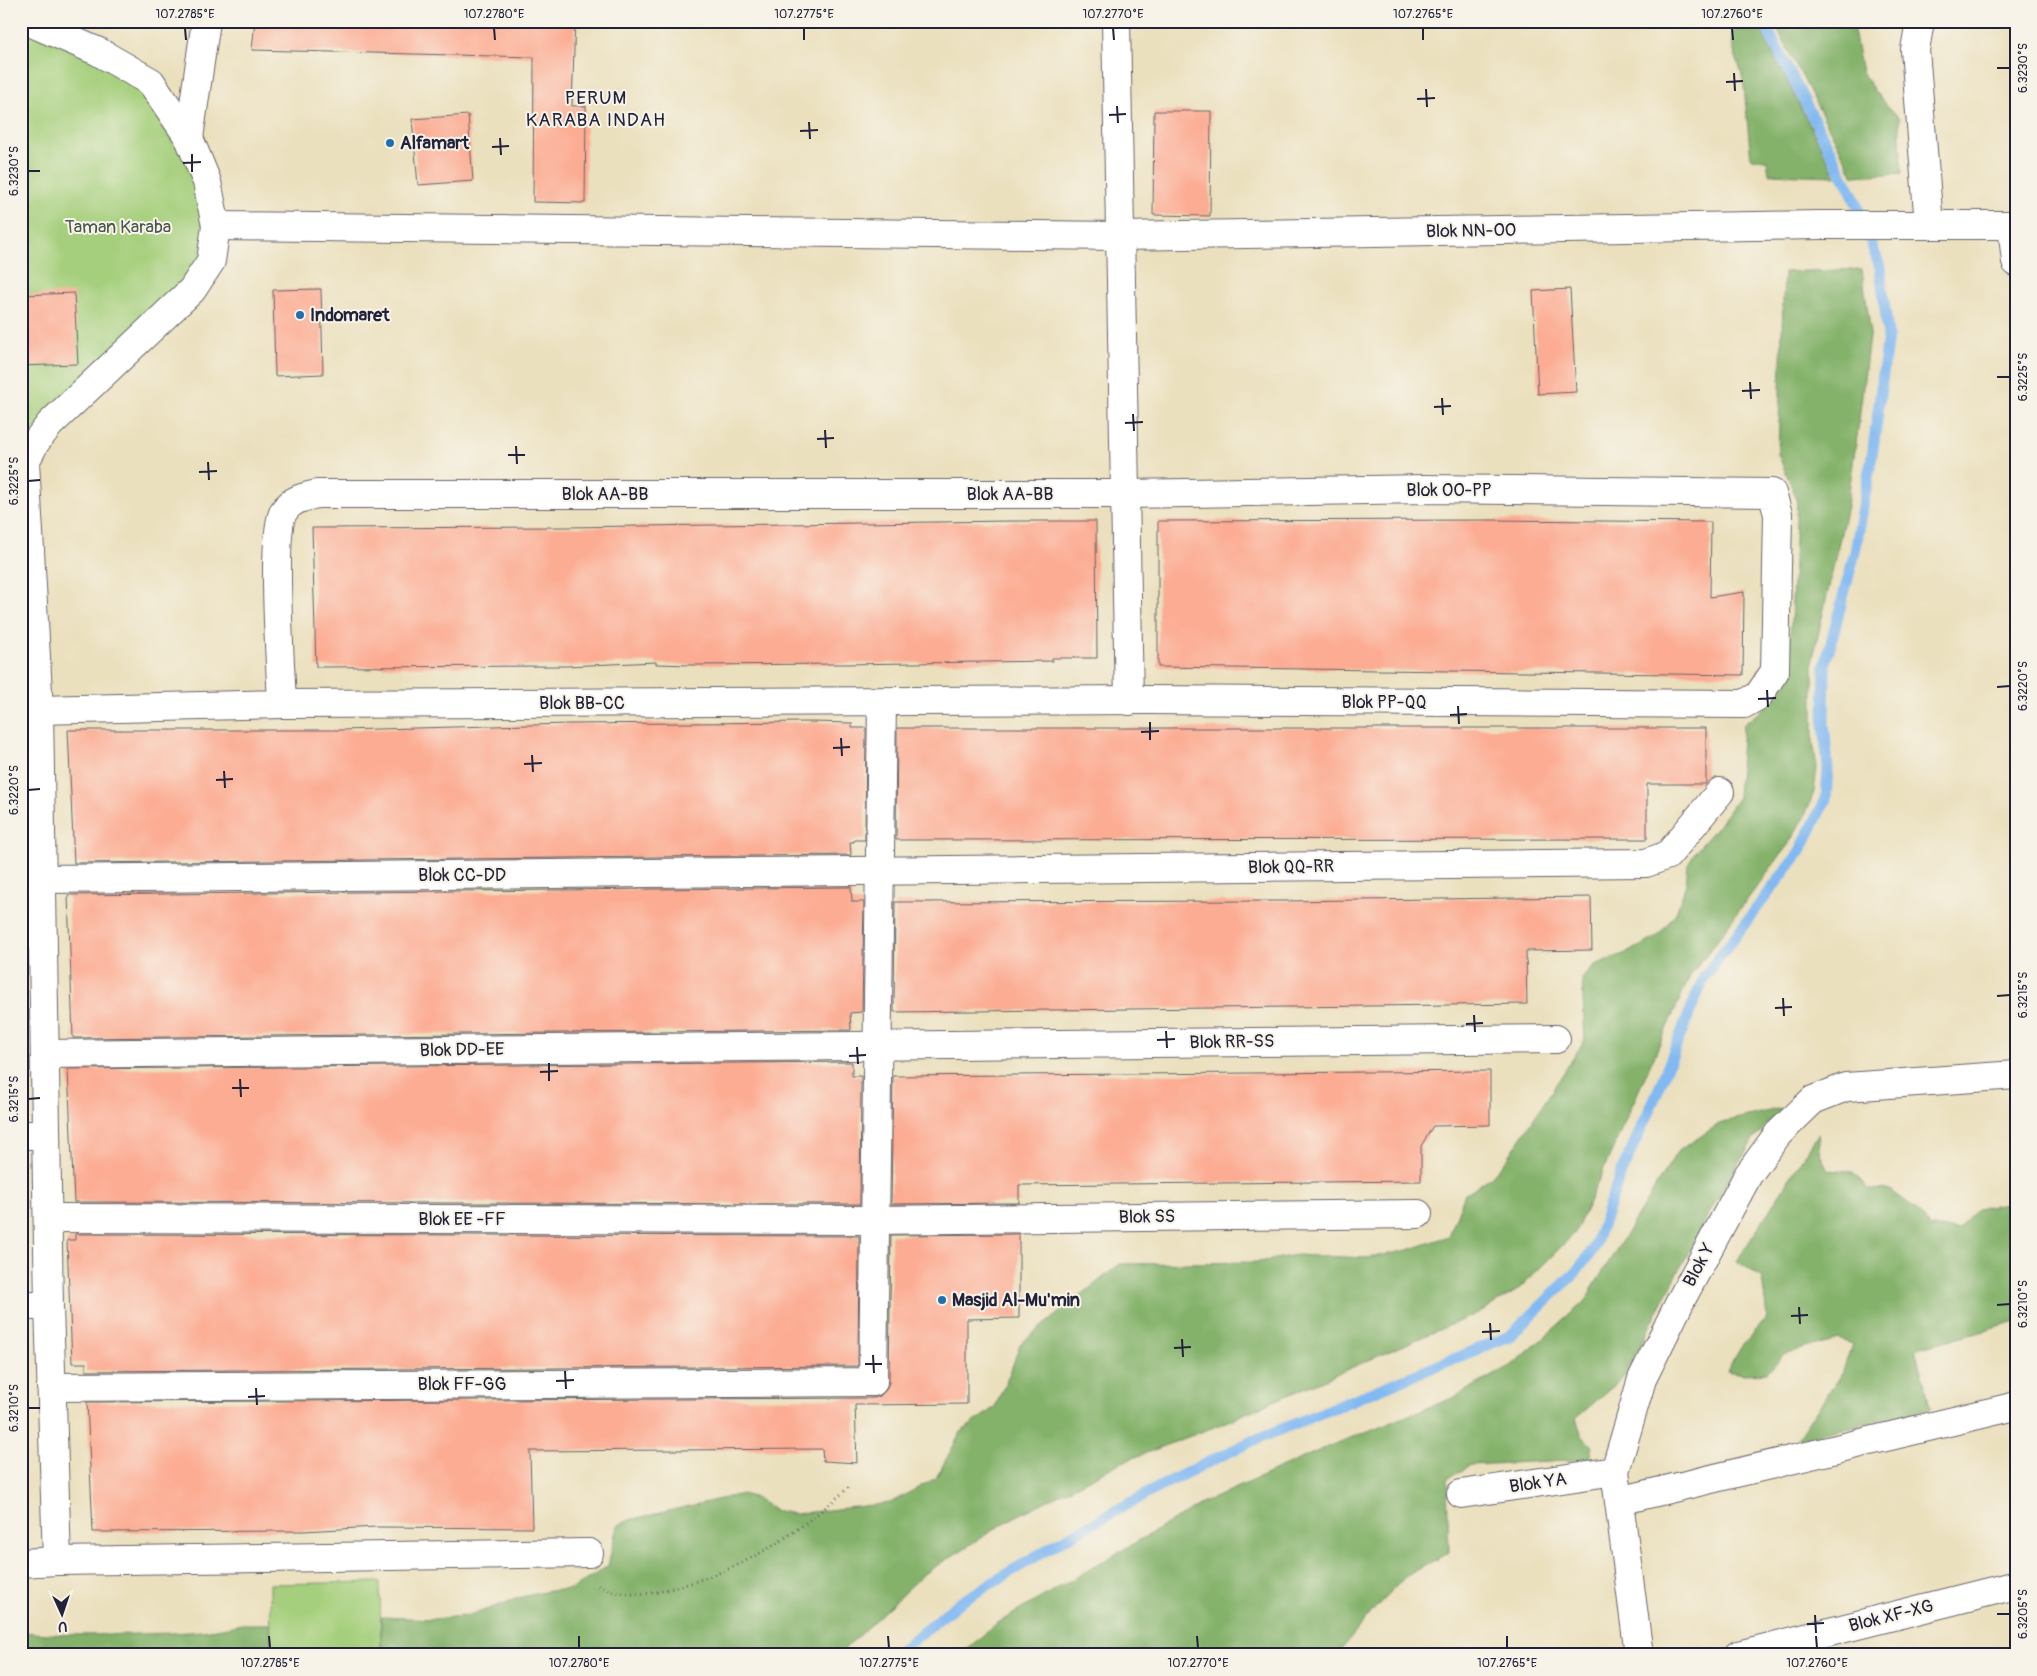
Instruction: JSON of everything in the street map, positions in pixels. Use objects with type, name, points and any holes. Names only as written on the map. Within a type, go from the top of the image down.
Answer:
[{"type":"street","points":[[27,21],[99,52],[151,82],[189,138],[207,182],[216,226],[211,261],[192,290],[50,424],[35,442],[23,462],[29,632],[39,710],[32,803],[43,879],[32,970],[46,1054],[34,1135],[49,1218],[49,1306],[57,1562]]},
{"type":"street","points":[[189,138],[206,21]]},
{"type":"street","points":[[1116,21],[1129,701]]},
{"type":"street","points":[[1920,21],[1915,50],[1929,225]]},
{"type":"street","name":"Blok NN-OO","points":[[216,226],[1120,236],[1822,225],[2014,225]]},
{"type":"street","points":[[2014,225],[2016,262]]},
{"type":"street","name":"Blok OO-PP","points":[[1125,494],[1426,489],[1772,493],[1778,514],[1775,671],[1758,696]]},
{"type":"street","name":"Blok AA-BB","points":[[282,704],[276,547],[283,512],[294,500],[317,494],[1125,494]]},
{"type":"street","name":"Blok PP-QQ","points":[[882,702],[1129,701],[1744,704],[1758,696]]},
{"type":"street","points":[[876,1220],[882,702]]},
{"type":"street","name":"Blok BB-CC","points":[[39,710],[282,704],[882,702]]},
{"type":"street","name":"Blok QQ-RR","points":[[880,871],[1646,863],[1668,856],[1720,792]]},
{"type":"street","name":"Blok CC-DD","points":[[43,879],[880,871]]},
{"type":"street","name":"Blok RR-SS","points":[[878,1046],[1556,1039]]},
{"type":"street","name":"Blok DD-EE","points":[[46,1054],[878,1046]]},
{"type":"street","name":"Blok Y","points":[[1640,1655],[1614,1471],[1642,1379],[1724,1217],[1748,1175],[1778,1134],[1813,1100],[1846,1087],[2016,1075]]},
{"type":"street","name":"Blok SS","points":[[876,1220],[1418,1214]]},
{"type":"street","name":"Blok EE -FF","points":[[49,1218],[876,1220]]},
{"type":"street","name":"Blok FF-GG","points":[[51,1387],[874,1382],[876,1220]]},
{"type":"street","points":[[21,1306],[49,1306]]},
{"type":"street","points":[[1618,1501],[2016,1406]]},
{"type":"street","name":"Blok YA","points":[[1461,1494],[1614,1471]]},
{"type":"street","points":[[21,1563],[588,1553]]},
{"type":"street","name":"Blok XF-XG","points":[[1738,1655],[2016,1585]]},
{"type":"path","points":[[594,1585],[614,1593],[641,1596],[722,1574],[761,1554],[822,1512],[850,1486]]},
{"type":"green space","name":"Taman Karaba","points":[[21,21],[151,82],[189,138],[211,261],[21,462]]},
{"type":"green space","points":[[1773,21],[1852,21],[1862,72],[1875,92],[1899,118],[1902,173],[1854,176]]},
{"type":"green space","points":[[1758,25],[1836,176],[1769,174],[1767,160],[1751,159],[1743,77],[1733,48],[1732,33],[1744,26]]},
{"type":"green space","points":[[1862,269],[1870,328],[1847,506],[1813,658],[1813,742],[1817,767],[1814,792],[1806,813],[1788,845],[1690,976],[1575,1233],[1518,1290],[1478,1313],[1214,1427],[1120,1463],[1009,1520],[925,1573],[838,1655],[321,1655],[381,1653],[381,1617],[434,1619],[472,1615],[521,1597],[549,1591],[572,1589],[608,1566],[617,1526],[629,1520],[742,1494],[756,1498],[774,1510],[794,1514],[890,1503],[936,1478],[961,1432],[995,1407],[1020,1344],[1120,1264],[1259,1262],[1296,1255],[1368,1258],[1408,1250],[1449,1236],[1465,1194],[1491,1177],[1508,1158],[1585,1040],[1582,979],[1593,966],[1631,951],[1657,937],[1676,913],[1686,884],[1688,864],[1695,852],[1719,825],[1738,797],[1743,725],[1779,696],[1789,665],[1797,499],[1778,454],[1784,272]]},
{"type":"green space","points":[[1782,1108],[1753,1140],[1709,1213],[1623,1378],[1576,1418],[1582,1436],[1593,1446],[1590,1459],[1471,1465],[1447,1479],[1449,1552],[1405,1577],[1376,1607],[1337,1655],[960,1655],[996,1624],[1203,1503],[1327,1447],[1453,1398],[1515,1363],[1584,1302],[1677,1152],[1722,1122]]},
{"type":"green space","points":[[1818,1134],[1821,1156],[1828,1170],[1853,1172],[1868,1189],[1890,1190],[1915,1208],[1930,1228],[1958,1229],[1977,1208],[2016,1203],[2016,1321],[1915,1349],[1931,1409],[1798,1439],[1843,1371],[1852,1344],[1838,1339],[1784,1354],[1767,1373],[1744,1374],[1727,1371],[1743,1344],[1767,1317],[1762,1278],[1737,1261]]},
{"type":"green space","points":[[380,1582],[381,1653],[271,1655],[270,1584]]},
{"type":"green space","points":[[241,1624],[270,1624],[271,1655],[21,1655],[21,1632],[79,1635],[163,1633],[202,1631]]},
{"type":"building","points":[[255,21],[575,21],[572,106],[586,106],[585,203],[533,202],[534,57],[252,50]]},
{"type":"building","points":[[1154,111],[1211,111],[1210,216],[1153,215]]},
{"type":"building","points":[[468,115],[473,181],[418,185],[412,119]]},
{"type":"building","points":[[321,289],[323,374],[275,376],[273,290]]},
{"type":"building","points":[[1570,289],[1576,392],[1538,394],[1533,291]]},
{"type":"building","points":[[74,293],[78,364],[21,366],[21,295]]},
{"type":"building","points":[[1492,520],[1711,522],[1710,597],[1744,592],[1743,675],[1158,667],[1158,521]]},
{"type":"building","points":[[1096,521],[1097,658],[1052,658],[1052,661],[844,664],[691,665],[656,664],[656,662],[567,666],[316,667],[312,528],[566,527]]},
{"type":"building","points":[[852,723],[852,728],[866,728],[865,840],[850,842],[851,855],[74,863],[68,730],[340,730],[569,724]]},
{"type":"building","points":[[897,728],[1706,728],[1706,784],[1647,784],[1647,839],[896,840]]},
{"type":"building","points":[[851,887],[852,902],[864,902],[862,1012],[850,1013],[851,1030],[73,1038],[68,895]]},
{"type":"building","points":[[1591,897],[1592,950],[1526,951],[1527,1004],[894,1012],[895,902],[1282,901]]},
{"type":"building","points":[[852,1062],[852,1076],[861,1076],[860,1204],[74,1202],[68,1069]]},
{"type":"building","points":[[1490,1071],[1490,1125],[1433,1126],[1421,1146],[1421,1181],[1019,1185],[1019,1203],[891,1204],[893,1076]]},
{"type":"building","points":[[75,1234],[859,1236],[858,1366],[86,1371],[86,1363],[72,1363],[67,1240],[75,1240]]},
{"type":"building","points":[[1019,1234],[1019,1318],[967,1319],[967,1404],[855,1405],[857,1463],[823,1461],[822,1449],[530,1451],[532,1528],[376,1527],[304,1531],[93,1532],[87,1402],[874,1398],[880,1396],[886,1390],[889,1382],[891,1235]]},
{"type":"waterway","points":[[895,1655],[956,1605],[1061,1541],[1172,1480],[1250,1442],[1510,1336],[1577,1271],[1594,1248],[1621,1173],[1657,1093],[1704,977],[1799,853],[1826,799],[1828,768],[1824,723],[1825,665],[1855,552],[1873,449],[1888,335],[1880,267],[1853,195],[1763,21]]},
{"type":"place","name":"Alfamart","points":[[390,143]]},
{"type":"place","name":"Indomaret","points":[[300,315]]},
{"type":"place","name":"Masjid Al-Mu'min","points":[[942,1300]]},
{"type":"district","name":"PERUM KARABA INDAH","points":[[596,109]]}]
